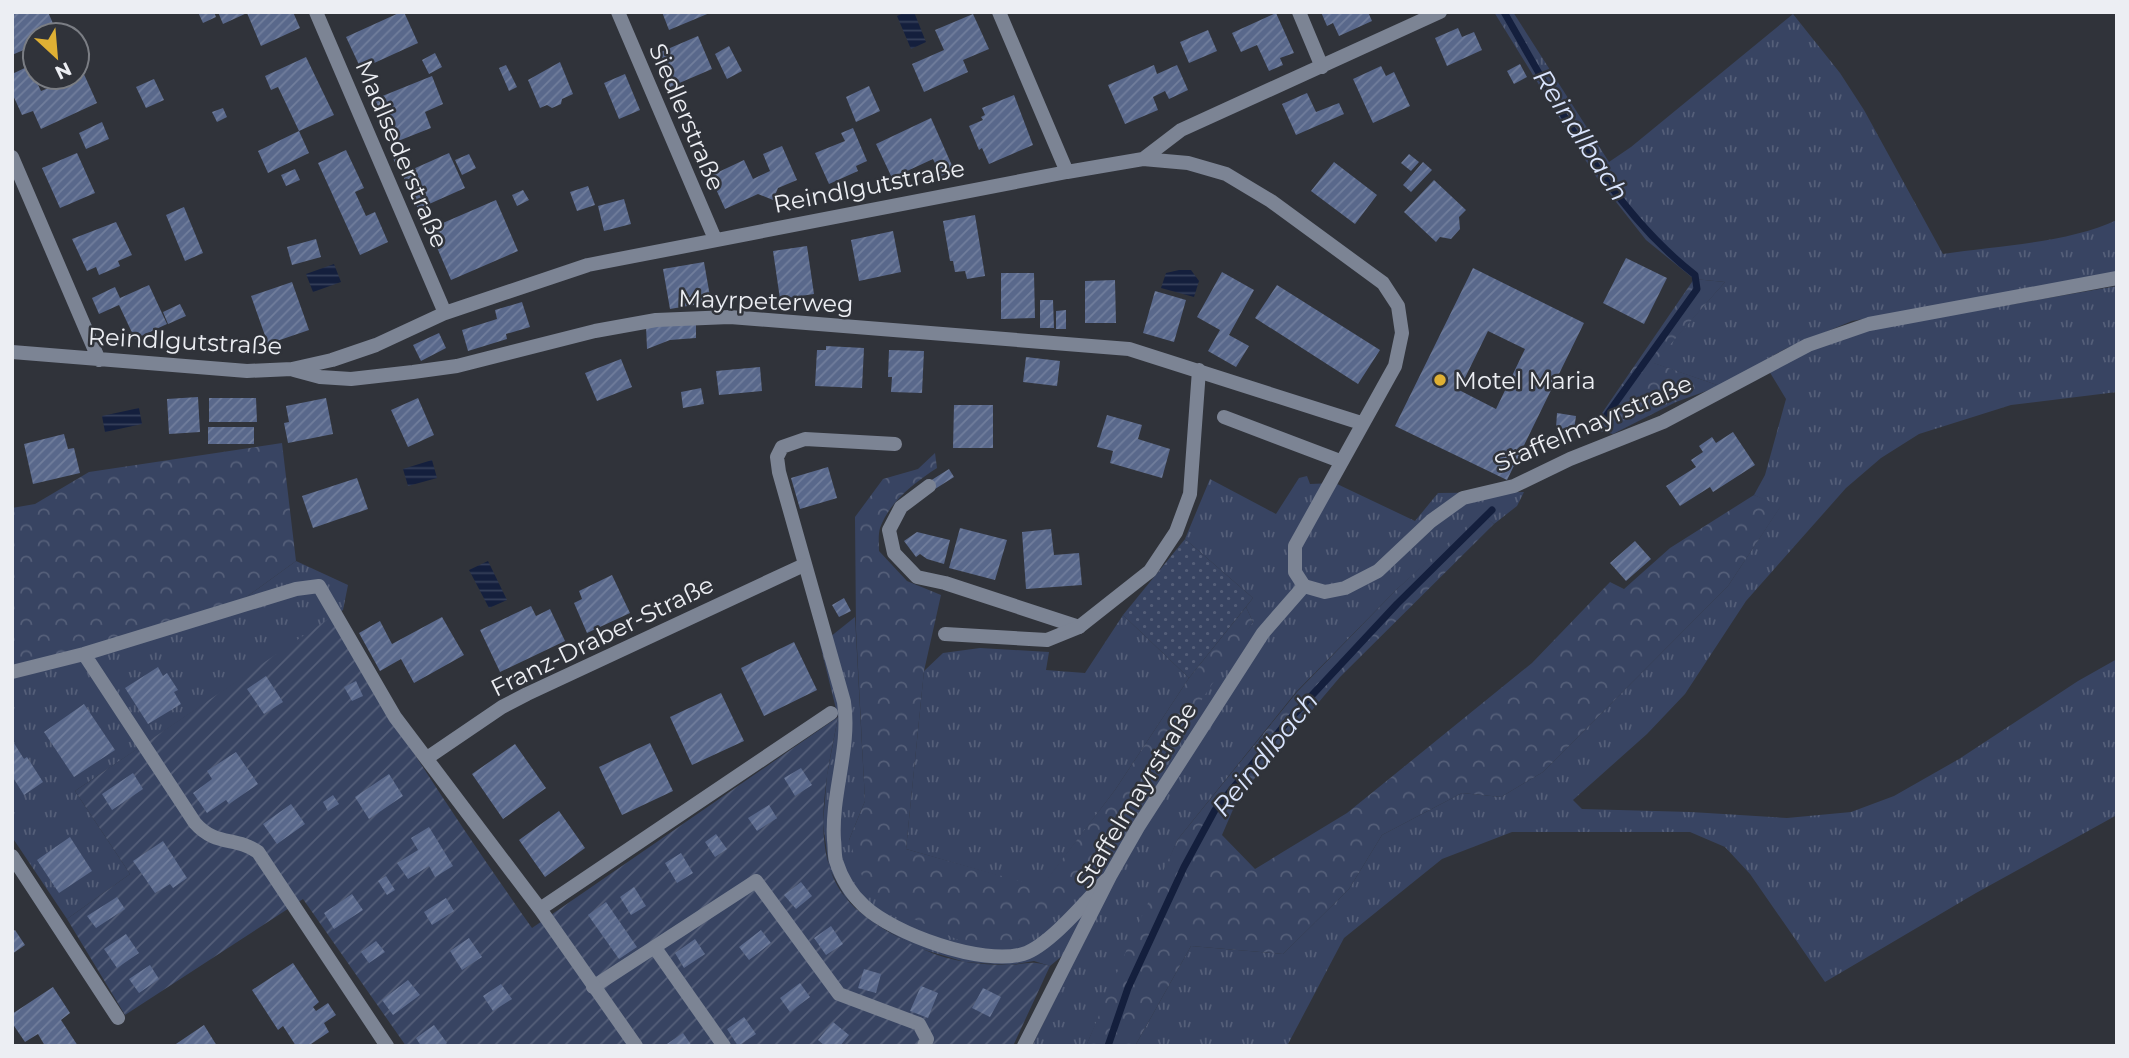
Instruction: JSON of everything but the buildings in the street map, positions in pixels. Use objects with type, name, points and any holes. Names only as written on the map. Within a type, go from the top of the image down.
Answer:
[{"type":"street","name":"Madlsederstraße","points":[[316,12],[445,313]]},
{"type":"street","name":"Siedlerstraße","points":[[618,12],[715,239]]},
{"type":"street","points":[[999,12],[1067,172]]},
{"type":"street","points":[[1299,12],[1322,67]]},
{"type":"street","points":[[1143,159],[1181,130],[1440,12]]},
{"type":"street","points":[[12,157],[99,360]]},
{"type":"street","name":"Reindlgutstraße","points":[[12,352],[247,371],[292,369],[332,360],[376,345],[445,313],[588,265],[1143,159],[1188,163],[1226,174],[1271,201],[1383,283],[1398,306],[1402,333],[1395,366],[1295,546],[1295,572],[1304,586]]},
{"type":"street","name":"Staffelmayrstraße","points":[[1024,1046],[1110,876],[1138,827],[1263,634],[1304,586],[1325,592],[1345,589],[1378,571],[1431,521],[1463,498],[1514,486],[1570,459],[1663,422],[1808,345],[1868,324],[2117,278]]},
{"type":"street","name":"Mayrpeterweg","points":[[292,369],[320,377],[351,379],[414,372],[457,366],[595,331],[656,320],[730,317],[1129,349],[1361,423]]},
{"type":"street","points":[[945,634],[1047,640],[1079,627],[1150,571],[1176,532],[1190,494],[1199,370]]},
{"type":"street","points":[[1224,416],[1340,461]]},
{"type":"street","points":[[895,444],[805,439],[782,447],[777,457],[804,565],[844,702],[847,722],[833,818],[836,859],[847,886],[864,906],[887,922],[931,941],[975,955],[999,957],[1023,954],[1041,945],[1110,876]]},
{"type":"street","points":[[929,486],[901,507],[889,530],[894,553],[917,576],[1079,627]]},
{"type":"street","name":"Franz-Draber-Straße","points":[[427,758],[502,707],[527,694],[804,565]]},
{"type":"street","points":[[12,672],[84,654],[296,589],[319,586],[395,717],[540,909],[636,1046]]},
{"type":"street","points":[[84,654],[204,834],[214,839],[249,846],[258,852],[387,1046]]},
{"type":"street","points":[[540,909],[831,713]]},
{"type":"street","points":[[12,856],[118,1018]]},
{"type":"street","points":[[593,987],[756,881],[839,993],[919,1024],[927,1039],[925,1046]]},
{"type":"street","points":[[655,948],[724,1046]]},
{"type":"green space","points":[[1494,12],[1513,12],[1609,162],[1631,147],[1793,14],[1840,73],[1864,110],[1943,254],[2055,239],[2117,220],[2117,272],[1852,321],[1785,349],[1720,386],[1653,363],[1725,282],[1694,279],[1646,240],[1594,174]]},
{"type":"green space","points":[[1694,279],[1725,282],[1654,363],[1720,386],[1676,402],[1613,434],[1600,431],[1600,416]]},
{"type":"green space","points":[[2117,286],[2117,392],[2011,405],[1919,434],[1881,458],[1846,488],[1746,601],[1685,694],[1647,734],[1573,800],[1582,809],[1787,818],[1851,812],[1894,796],[1959,759],[2078,681],[2117,659],[2117,815],[1976,893],[1825,982],[1750,874],[1725,847],[1690,832],[1512,832],[1442,859],[1344,938],[1287,1046],[1135,1046],[1191,946],[1283,954],[1349,889],[1382,835],[1462,793],[1501,797],[1543,772],[1728,586],[1780,507],[1754,495],[1765,475],[1786,399],[1769,371],[1803,353],[1869,329]]},
{"type":"green space","points":[[282,443],[296,561],[238,603],[12,672],[12,508],[35,504],[89,472]]},
{"type":"green space","points":[[935,453],[937,468],[911,486],[896,501],[884,518],[879,534],[879,551],[907,581],[941,595],[924,671],[906,849],[1041,887],[1115,790],[1189,678],[1246,607],[1253,622],[1087,874],[1047,919],[1019,940],[971,946],[897,911],[866,887],[849,840],[865,801],[856,629],[855,517],[883,479],[918,469]]},
{"type":"green space","points":[[1307,476],[1310,484],[1335,483],[1415,521],[1438,493],[1524,492],[1517,506],[1494,524],[1482,514],[1397,589],[1296,692],[1178,839],[1086,1046],[1032,1046],[1086,936],[1050,966],[1034,961],[1010,965],[965,962],[915,947],[873,922],[845,897],[829,868],[823,823],[827,775],[838,717],[819,640],[830,637],[855,617],[865,801],[849,840],[1019,940],[1253,622],[1246,607],[1253,598],[1185,539],[1210,479],[1276,514],[1299,478]]},
{"type":"green space","points":[[1754,495],[1781,506],[1728,586],[1543,772],[1501,797],[1462,793],[1382,835],[1349,889],[1283,954],[1191,946],[1135,1046],[1086,1046],[1132,937],[1178,839],[1297,692],[1397,589],[1481,513],[1494,524],[1340,677],[1238,798],[1222,835],[1255,869],[1347,813],[1532,663],[1610,582],[1624,589],[1670,548]]},
{"type":"green space","points":[[1185,539],[1253,598],[1189,678],[1123,615]]},
{"type":"green space","points":[[296,561],[348,585],[343,610],[75,791],[130,874],[67,919],[12,837],[12,672],[238,603]]},
{"type":"green space","points":[[1123,615],[1189,678],[1115,790],[1041,888],[906,849],[924,671],[943,653],[980,648],[1049,652],[1046,670],[1085,673]]},
{"type":"green space","points":[[331,617],[428,775],[532,928],[838,717],[824,810],[827,857],[834,879],[846,898],[865,916],[887,931],[925,950],[971,963],[1034,963],[1050,966],[1013,1046],[406,1046],[303,899],[125,1015],[67,919],[130,874],[75,791]]},
{"type":"shaded area","points":[[914,12],[926,42],[911,49],[897,16]]},
{"type":"shaded area","points":[[334,264],[341,282],[313,292],[306,274]]},
{"type":"shaded area","points":[[1191,270],[1199,281],[1194,297],[1161,288],[1166,273]]},
{"type":"shaded area","points":[[139,408],[142,424],[105,432],[102,416]]},
{"type":"shaded area","points":[[432,460],[437,478],[408,486],[403,469]]},
{"type":"shaded area","points":[[488,561],[507,600],[489,608],[469,570]]},
{"type":"waterway","name":"Reindlbach","points":[[1504,12],[1565,118],[1611,187],[1636,219],[1695,275],[1697,289],[1604,419]]},
{"type":"waterway","name":"Reindlbach","points":[[1108,1046],[1128,988],[1184,867],[1215,810],[1287,722],[1397,604],[1492,510]]},
{"type":"place","name":"Motel Maria","points":[[1440,380]]}]
